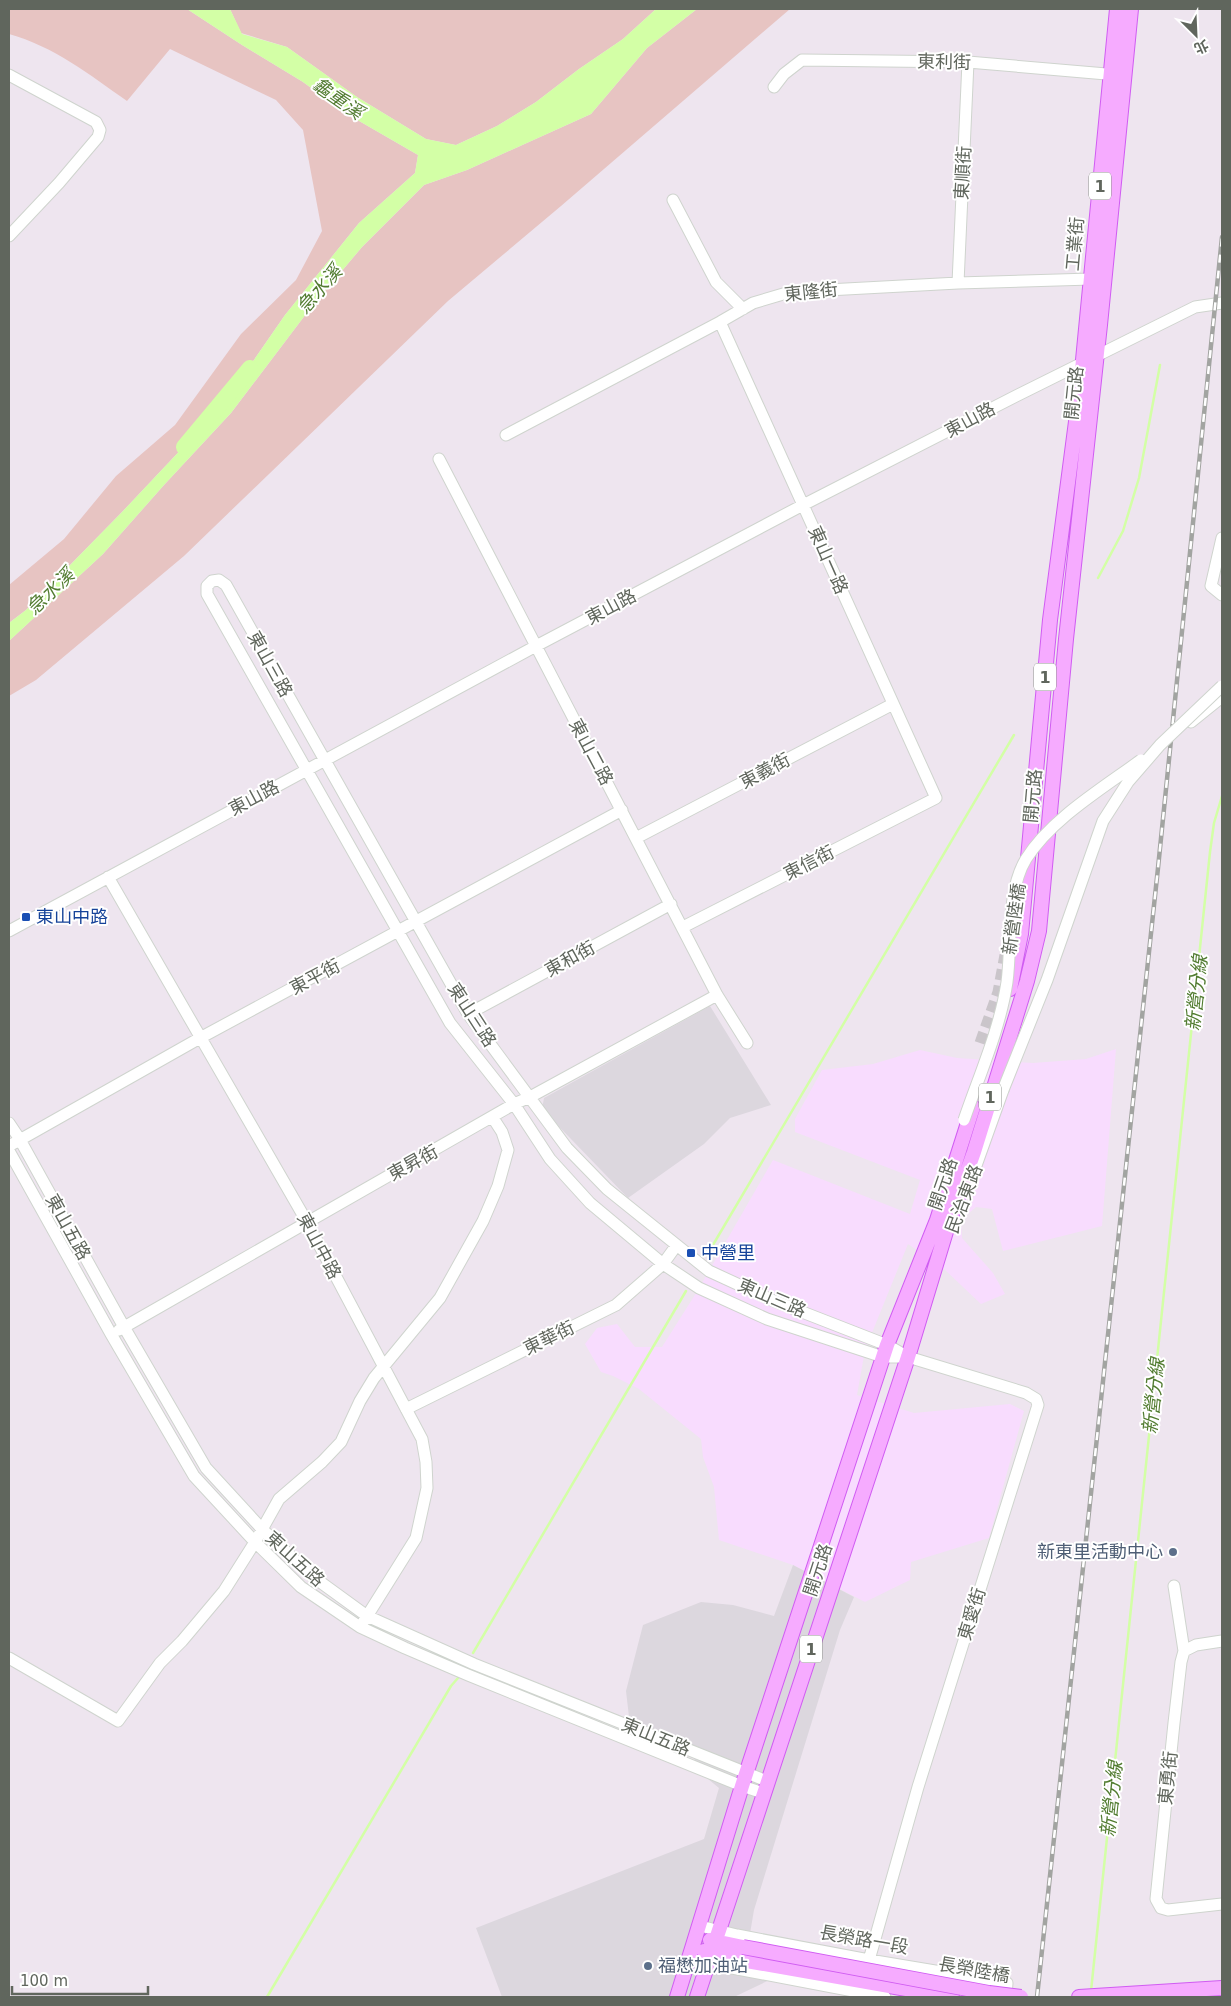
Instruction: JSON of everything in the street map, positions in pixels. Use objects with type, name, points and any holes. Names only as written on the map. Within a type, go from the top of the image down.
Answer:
[{"type":"main road","name":"工業街","points":[[1083,363],[1117,9]]},
{"type":"main road","name":"工業街","points":[[1097,356],[1131,9]]},
{"type":"main road","name":"開元路","points":[[697,1997],[715,1948],[765,1787],[908,1357],[1028,981],[1038,931],[1066,639],[1097,356]]},
{"type":"main road","name":"開元路","points":[[677,1997],[744,1780],[885,1351],[902,1303],[937,1220],[1010,990],[1021,934],[1050,620],[1083,363]]},
{"type":"main road","name":"長榮路一段","points":[[695,1943],[742,1954]]},
{"type":"main road","name":"長榮陸橋","points":[[742,1954],[952,1997]]},
{"type":"main road","name":"長榮陸橋","points":[[742,1954],[1021,1997]]},
{"type":"main road","points":[[1078,1997],[1222,1988]]},
{"type":"street","name":"東利街","points":[[774,88],[784,74],[802,60],[968,62],[1124,75]]},
{"type":"street","name":"東順街","points":[[958,283],[968,62]]},
{"type":"street","points":[[9,75],[96,122],[100,130],[98,137],[59,183],[9,236]]},
{"type":"street","points":[[673,200],[716,282],[743,309]]},
{"type":"street","name":"東隆街","points":[[506,435],[720,322],[753,302],[790,292],[958,283],[1091,279]]},
{"type":"street","name":"東山路","points":[[9,931],[536,646],[803,505],[1016,396],[1196,307],[1222,303]]},
{"type":"street","name":"東山一路","points":[[720,322],[936,798]]},
{"type":"street","name":"東山二路","points":[[439,459],[717,995],[747,1043]]},
{"type":"street","points":[[1222,538],[1211,586],[1222,594]]},
{"type":"street","name":"東山三路","points":[[885,1351],[709,1271],[607,1190],[567,1148],[468,1014],[226,584],[219,580],[212,581],[207,586],[207,594],[450,1023],[514,1104],[550,1159],[583,1195],[662,1264],[699,1288],[767,1320],[885,1351],[908,1357]]},
{"type":"street","name":"新營陸橋","points":[[1003,1090],[1047,980],[1103,821],[1128,782],[1160,745],[1222,686]]},
{"type":"street","points":[[1191,722],[1222,697]]},
{"type":"street","name":"東義街","points":[[636,838],[893,704]]},
{"type":"street","name":"新營陸橋","points":[[964,1120],[994,1031],[1007,983],[1016,886],[1025,861],[1040,840],[1055,824],[1160,745]]},
{"type":"street","name":"東信街","points":[[683,927],[936,798]]},
{"type":"street","name":"東平街","points":[[9,1146],[19,1138],[200,1038],[622,810]]},
{"type":"street","name":"東山中路","points":[[108,877],[307,1222],[422,1439],[426,1462],[427,1488],[416,1538],[360,1627]]},
{"type":"street","name":"東和街","points":[[468,1014],[671,904]]},
{"type":"street","points":[[1061,936],[1061,957]]},
{"type":"street","name":"東昇街","points":[[111,1334],[493,1118],[514,1104],[530,1098],[717,995]]},
{"type":"street","name":"民治東路","points":[[924,1307],[992,1125],[1003,1090]]},
{"type":"street","points":[[9,1658],[118,1720],[160,1663],[182,1641],[224,1591],[279,1500],[322,1462],[341,1442],[360,1401],[374,1378],[440,1298],[483,1221],[498,1186],[508,1150],[502,1132],[493,1118]]},
{"type":"street","name":"開元路","points":[[902,1303],[964,1120]]},
{"type":"street","name":"東山五路","points":[[9,1123],[206,1468],[262,1529],[312,1576],[367,1616],[744,1780]]},
{"type":"street","name":"東山五路","points":[[9,1151],[111,1334],[194,1476],[255,1542],[301,1587],[360,1627],[468,1675],[765,1787]]},
{"type":"street","name":"東華街","points":[[406,1409],[616,1305],[662,1264],[676,1246]]},
{"type":"street","name":"東愛街","points":[[868,1960],[915,1797],[1038,1405],[1036,1399],[1026,1393],[908,1357]]},
{"type":"street","name":"東勇街","points":[[1174,1586],[1184,1651],[1181,1662],[1155,1893],[1157,1904],[1161,1908],[1168,1910],[1222,1904]]},
{"type":"street","points":[[1184,1651],[1196,1645],[1222,1641]]},
{"type":"street","name":"長榮路一段","points":[[695,1943],[885,1997]]},
{"type":"street","name":"長榮路一段","points":[[715,1948],[868,1960],[1008,1983],[1006,1997]]},
{"type":"shaded area","points":[[9,9],[187,9],[303,82],[347,114],[418,155],[415,173],[359,223],[285,315],[222,406],[26,610],[9,623],[9,585],[64,539],[116,476],[175,425],[241,334],[296,280],[322,231],[303,130],[276,100],[170,49],[127,101],[56,54],[25,39],[9,34]]},
{"type":"shaded area","points":[[230,9],[656,9],[623,39],[579,69],[536,102],[497,126],[456,145],[426,139],[357,97],[287,47],[241,33]]},
{"type":"shaded area","points":[[697,9],[790,9],[448,301],[184,556],[36,680],[9,696],[9,641],[103,554],[231,413],[309,310],[362,247],[424,185],[467,170],[591,114],[647,48]]},
{"type":"shaded area","points":[[710,1006],[771,1105],[730,1118],[704,1144],[628,1198],[542,1109],[544,1098]]},
{"type":"shaded area","points":[[1116,1049],[1102,1226],[1003,1251],[992,1209],[976,1207],[961,1220],[962,1238],[993,1273],[1005,1294],[981,1304],[944,1269],[908,1244],[865,1350],[857,1395],[914,1413],[1010,1404],[1024,1411],[989,1538],[911,1562],[910,1580],[865,1602],[793,1565],[719,1540],[714,1487],[703,1457],[701,1439],[639,1389],[601,1372],[585,1344],[597,1328],[617,1324],[635,1347],[662,1347],[698,1290],[773,1160],[910,1214],[920,1180],[795,1132],[795,1119],[822,1070],[873,1064],[920,1050],[957,1058],[1033,1063],[1086,1059]]},
{"type":"shaded area","points":[[793,1565],[854,1597],[840,1630],[754,1910],[745,1963],[782,1974],[734,1997],[502,1997],[476,1928],[704,1839],[719,1788],[697,1770],[694,1757],[631,1734],[626,1691],[643,1625],[701,1602],[733,1605],[774,1616]]},
{"type":"water","name":"龜重溪","points":[[187,9],[230,9],[242,34],[287,47],[357,97],[426,139],[456,145],[497,126],[536,102],[579,69],[623,39],[656,9],[697,9],[647,48],[591,114],[467,170],[424,185],[362,247],[309,310],[231,413],[103,554],[9,641],[9,623],[26,610],[222,406],[285,315],[359,223],[415,173],[418,155],[347,114],[303,82]]},
{"type":"waterway","points":[[1098,578],[1123,531],[1139,478],[1160,365]]},
{"type":"waterway","name":"急水溪","points":[[184,447],[250,368]]},
{"type":"waterway","points":[[707,1255],[1014,735]]},
{"type":"waterway","name":"新營分線","points":[[1091,1991],[1210,852],[1214,823],[1222,796]]},
{"type":"waterway","points":[[473,1653],[686,1291]]},
{"type":"waterway","points":[[267,1997],[451,1686],[458,1678]]},
{"type":"tunnel","points":[[980,1043],[998,992],[1005,955]]},
{"type":"railway","points":[[1037,1997],[1158,868],[1222,237]]},
{"type":"place","name":"東山中路","points":[[26,917]]},
{"type":"place","name":"中營里","points":[[691,1253]]},
{"type":"place","name":"新東里活動中心","points":[[1173,1552]]},
{"type":"place","name":"福懋加油站","points":[[648,1966]]}]
